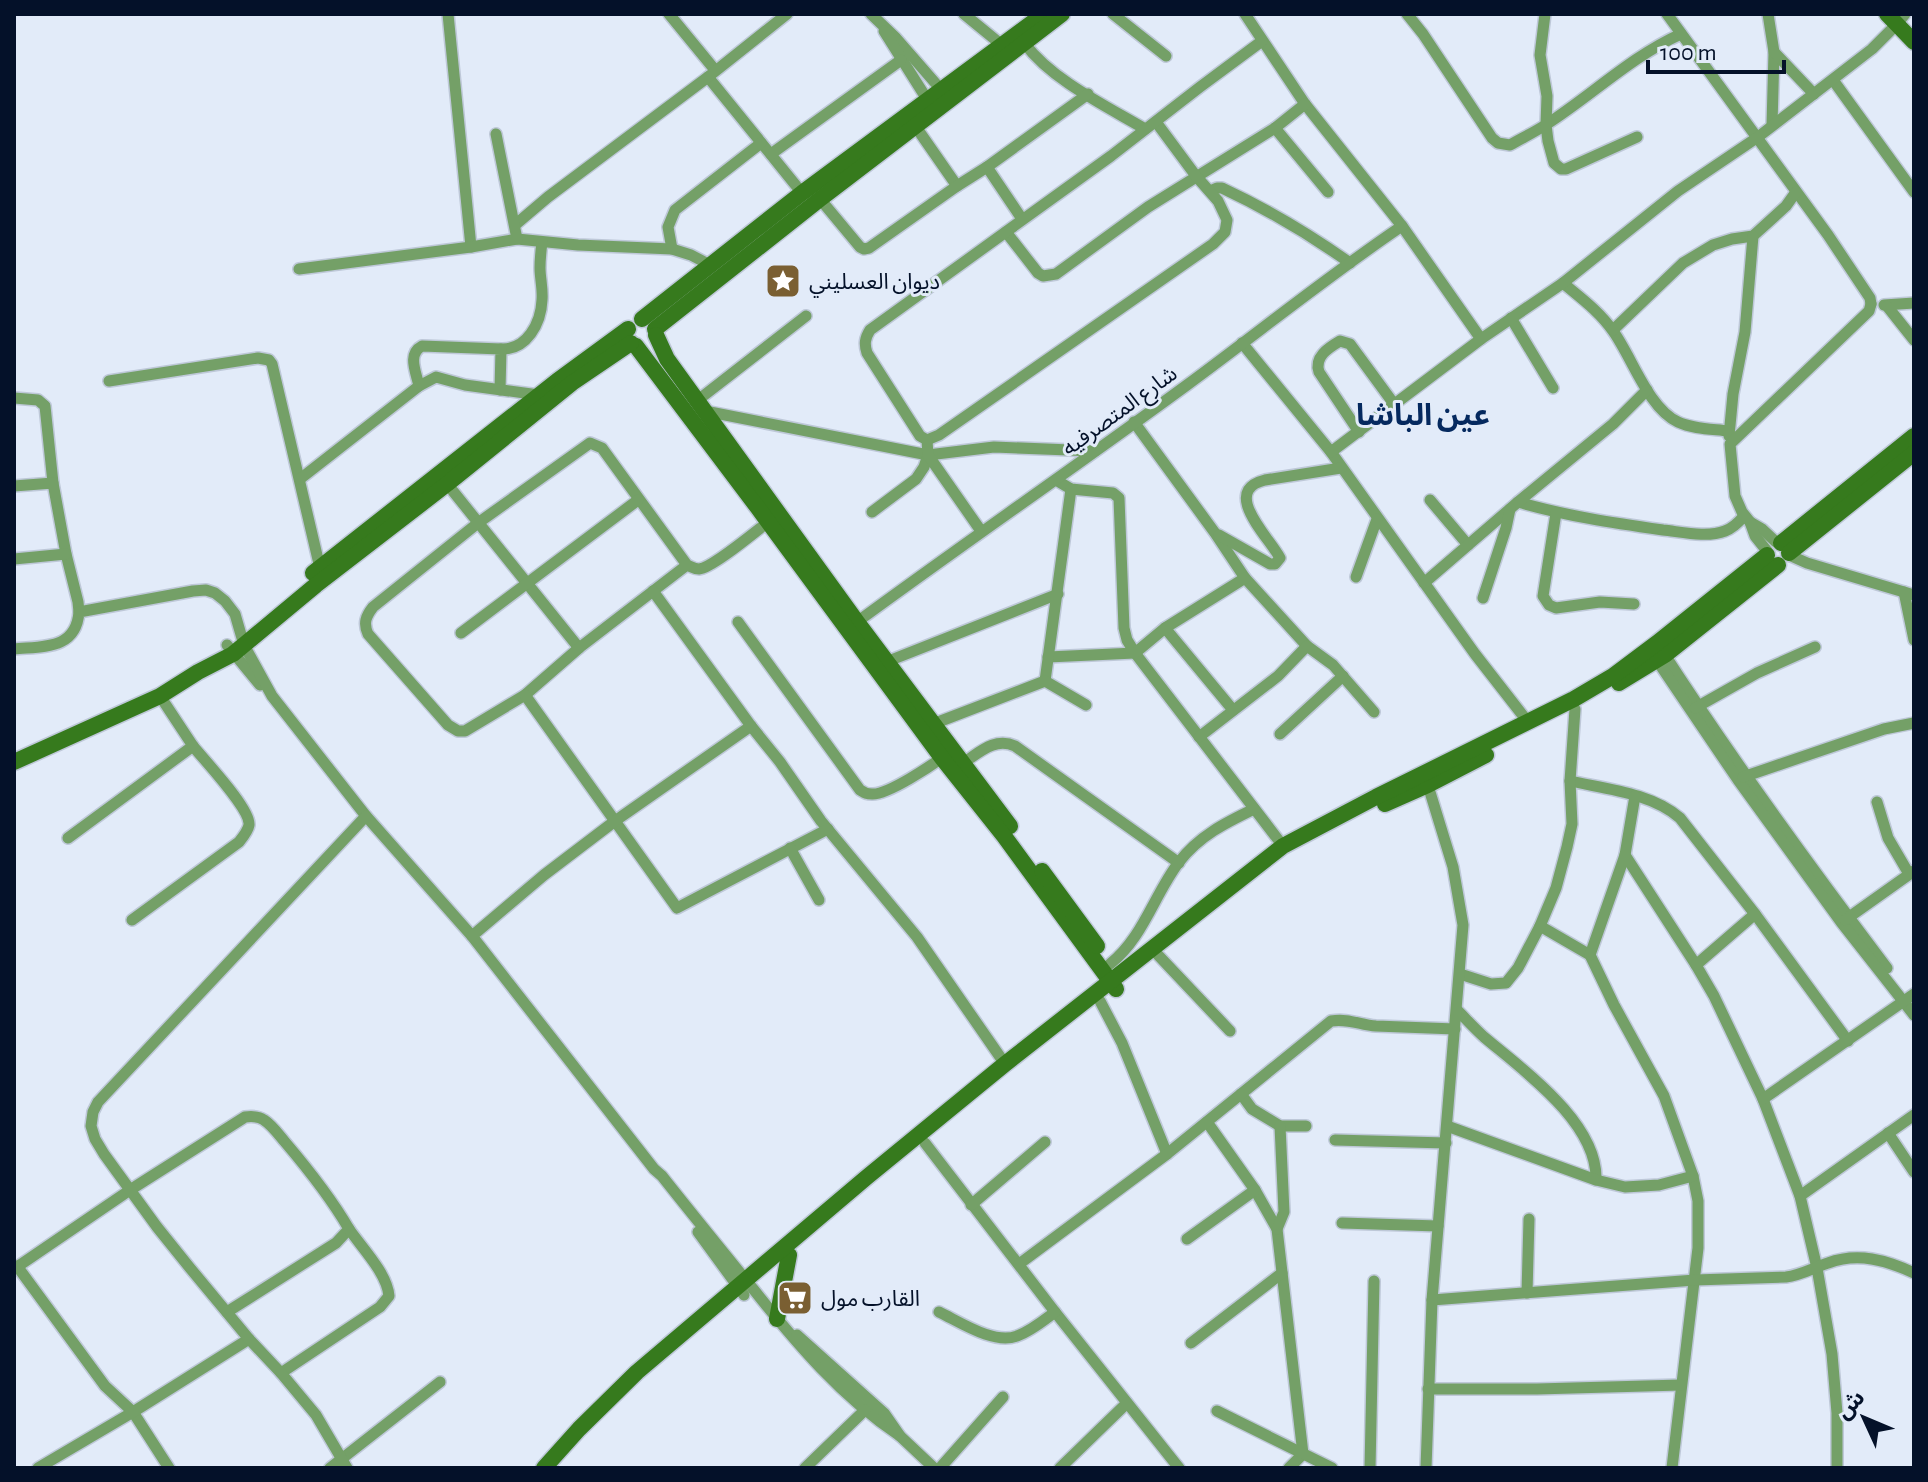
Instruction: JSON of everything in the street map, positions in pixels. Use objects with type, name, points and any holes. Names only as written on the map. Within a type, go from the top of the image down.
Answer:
[{"type":"street","points":[[448,14],[471,247]]},
{"type":"street","points":[[669,14],[761,143],[802,193]]},
{"type":"street","points":[[762,14],[772,26]]},
{"type":"street","points":[[515,225],[787,14]]},
{"type":"street","points":[[964,14],[1003,46]]},
{"type":"street","points":[[946,95],[1044,14]]},
{"type":"street","points":[[632,340],[641,347],[651,344],[651,327],[710,265],[802,193],[1025,44],[1062,14]]},
{"type":"street","points":[[1113,14],[1166,56]]},
{"type":"street","points":[[1245,14],[1305,104],[1402,226],[1481,339]]},
{"type":"street","points":[[1407,14],[1492,138],[1498,143],[1510,145],[1546,125],[1666,40],[1681,34]]},
{"type":"street","points":[[1545,14],[1540,55],[1547,96],[1548,141],[1554,163],[1566,169],[1637,137]]},
{"type":"street","points":[[1667,14],[1828,235],[1871,304],[1869,311],[1730,444]]},
{"type":"street","points":[[1768,14],[1774,52],[1772,125]]},
{"type":"street","points":[[1898,17],[1914,31]]},
{"type":"street","points":[[1898,17],[1914,42]]},
{"type":"street","points":[[1331,452],[1481,339],[1563,283],[1678,191],[1758,137],[1833,80],[1872,49],[1898,17]]},
{"type":"street","points":[[875,19],[946,95]]},
{"type":"street","points":[[875,19],[931,106]]},
{"type":"street","points":[[927,440],[920,436],[867,353],[866,336],[870,330],[1111,156],[1262,41]]},
{"type":"street","points":[[927,440],[939,435],[1213,244],[1225,232],[1227,220],[1218,201],[1151,126],[1088,94],[1043,63],[1025,44]]},
{"type":"street","points":[[1774,52],[1814,94]]},
{"type":"street","points":[[771,154],[901,60]]},
{"type":"street","points":[[1833,80],[1914,192]]},
{"type":"street","points":[[820,199],[860,247],[869,248],[1088,94]]},
{"type":"street","points":[[1006,232],[1038,273],[1047,276],[1056,274],[1196,176],[1275,128],[1305,104]]},
{"type":"street","points":[[651,327],[916,127],[931,106]]},
{"type":"street","points":[[916,127],[957,186]]},
{"type":"street","points":[[1275,128],[1328,192]]},
{"type":"street","points":[[496,134],[517,239]]},
{"type":"street","points":[[672,249],[668,227],[675,210],[761,143]]},
{"type":"street","points":[[987,167],[1022,219]]},
{"type":"street","points":[[1210,191],[1222,188],[1259,206],[1350,263]]},
{"type":"street","points":[[1613,330],[1683,263],[1713,245],[1753,236],[1786,206],[1796,192]]},
{"type":"street","name":"شارع المتصرفيه","points":[[857,622],[1402,226]]},
{"type":"street","points":[[1753,236],[1745,332],[1728,431],[1735,496],[1747,519],[1762,529],[1779,553],[1909,593],[1914,640]]},
{"type":"street","points":[[299,269],[517,239],[672,249],[710,265]]},
{"type":"street","points":[[419,386],[414,353],[422,346],[510,349],[520,345],[536,326],[543,298],[540,269],[542,242]]},
{"type":"street","points":[[1563,283],[1587,302],[1613,330],[1647,390],[1666,413],[1678,422],[1728,431]]},
{"type":"street","points":[[1871,304],[1914,303]]},
{"type":"street","points":[[1887,306],[1914,340]]},
{"type":"street","points":[[701,405],[806,316]]},
{"type":"street","points":[[1511,318],[1553,388]]},
{"type":"street","points":[[953,757],[933,724],[667,359],[651,327],[633,321],[632,340],[768,522],[953,757],[1115,979]]},
{"type":"street","points":[[236,644],[316,585],[539,395],[632,340]]},
{"type":"street","points":[[14,762],[160,696],[212,664],[320,568],[632,340]]},
{"type":"street","points":[[1359,432],[1319,372],[1318,361],[1330,347],[1340,341],[1350,344],[1394,404]]},
{"type":"street","points":[[1242,343],[1331,452],[1528,722]]},
{"type":"street","points":[[500,390],[501,349]]},
{"type":"street","points":[[109,381],[265,358],[272,364],[320,568]]},
{"type":"street","points":[[300,479],[419,386],[436,377],[465,385],[539,395]]},
{"type":"street","points":[[1424,583],[1613,424],[1647,390]]},
{"type":"street","points":[[14,398],[38,400],[45,406],[53,483],[79,612],[76,628],[68,639],[53,645],[14,649]]},
{"type":"street","points":[[701,405],[928,455],[994,447],[1096,451]]},
{"type":"street","points":[[1134,422],[1245,578],[1307,646],[1324,657],[1343,676],[1374,712]]},
{"type":"street","points":[[745,1288],[867,1177],[1005,1064],[1283,846],[1321,825],[1575,709],[1657,652],[1779,553],[1914,436]]},
{"type":"street","points":[[872,512],[916,479],[928,455],[927,440]]},
{"type":"street","points":[[687,565],[579,648],[525,695],[465,731],[448,725],[365,627],[367,614],[373,607],[478,523],[590,443],[602,448],[687,565],[696,569],[704,568],[768,522]]},
{"type":"street","points":[[1779,553],[1914,453]]},
{"type":"street","points":[[928,455],[981,531]]},
{"type":"street","points":[[1215,533],[1275,564],[1280,558],[1247,507],[1245,500],[1249,487],[1265,480],[1341,468]]},
{"type":"street","points":[[443,479],[579,648]]},
{"type":"street","points":[[1056,480],[1071,489],[1113,493],[1119,498],[1127,640],[1283,846]]},
{"type":"street","points":[[14,486],[53,483]]},
{"type":"street","points":[[1045,681],[1071,489]]},
{"type":"street","points":[[461,633],[638,500]]},
{"type":"street","points":[[1430,500],[1468,545]]},
{"type":"street","points":[[1514,506],[1622,525],[1711,534],[1725,531],[1747,519]]},
{"type":"street","points":[[1483,598],[1514,506]]},
{"type":"street","points":[[1556,513],[1543,596],[1545,601],[1556,608],[1600,602],[1634,604]]},
{"type":"street","points":[[1356,577],[1377,519]]},
{"type":"street","points":[[14,559],[66,554]]},
{"type":"street","points":[[1048,657],[1135,653],[1165,628],[1245,578]]},
{"type":"street","points":[[79,612],[206,590],[225,601],[240,626],[236,644],[259,684],[272,696],[366,816],[472,936],[662,1176],[745,1288],[796,1343],[865,1410],[937,1468],[1003,1397]]},
{"type":"street","points":[[653,591],[828,829],[917,937],[1005,1064]]},
{"type":"street","points":[[886,662],[1058,594]]},
{"type":"street","points":[[738,622],[860,790],[876,794],[953,757],[995,743],[1008,743],[1179,863]]},
{"type":"street","points":[[1165,628],[1233,710]]},
{"type":"street","points":[[1199,737],[1278,676],[1307,646]]},
{"type":"street","points":[[1695,708],[1757,673],[1815,647]]},
{"type":"street","points":[[1657,652],[1742,778],[1845,920],[1910,999],[1914,1015]]},
{"type":"street","points":[[1115,979],[1158,955],[1259,874],[1291,854],[1657,652]]},
{"type":"street","points":[[1280,734],[1343,676]]},
{"type":"street","points":[[933,724],[1045,681]]},
{"type":"street","points":[[1045,681],[1086,705]]},
{"type":"street","points":[[525,695],[677,908],[828,829]]},
{"type":"street","points":[[132,920],[239,842],[249,824],[240,802],[193,746],[160,696]]},
{"type":"street","points":[[1460,974],[1491,984],[1506,983],[1518,968],[1540,926],[1556,888],[1570,836],[1575,709]]},
{"type":"street","points":[[1742,778],[1884,729],[1914,723]]},
{"type":"street","points":[[472,936],[544,875],[615,821],[751,726]]},
{"type":"street","points":[[68,838],[193,746]]},
{"type":"street","points":[[1426,779],[1453,867],[1463,925],[1432,1300],[1426,1468]]},
{"type":"street","points":[[1570,781],[1635,796],[1665,807],[1680,818],[1848,1041]]},
{"type":"street","points":[[1590,955],[1625,855],[1635,796]]},
{"type":"street","points":[[1845,920],[1912,873],[1888,838],[1877,802]]},
{"type":"street","points":[[544,1468],[637,1372],[789,1255],[835,1214],[1100,1001],[1179,863],[1217,827],[1254,809]]},
{"type":"street","points":[[344,1464],[316,1415],[157,1227],[95,1139],[91,1126],[98,1102],[366,816]]},
{"type":"street","points":[[790,848],[819,900]]},
{"type":"street","points":[[1625,855],[1714,996],[1763,1099],[1800,1196],[1832,1354],[1837,1413],[1837,1468]]},
{"type":"street","points":[[1696,965],[1755,914]]},
{"type":"street","points":[[1540,926],[1590,955],[1664,1096],[1693,1176],[1699,1219],[1695,1280],[1672,1468]]},
{"type":"street","points":[[1158,955],[1230,1031]]},
{"type":"street","points":[[1763,1099],[1910,999]]},
{"type":"street","points":[[1100,1001],[1122,1043],[1167,1154]]},
{"type":"street","points":[[1457,1010],[1544,1088],[1582,1132],[1594,1157],[1596,1180]]},
{"type":"street","points":[[1019,1264],[1167,1154],[1331,1021],[1455,1029]]},
{"type":"street","points":[[1241,1094],[1252,1109],[1280,1126],[1306,1126]]},
{"type":"street","points":[[1800,1196],[1914,1115]]},
{"type":"street","points":[[169,1468],[133,1412],[105,1386],[16,1268],[245,1117],[255,1116],[270,1124],[337,1210],[388,1286],[389,1296],[380,1307],[281,1373]]},
{"type":"street","points":[[1207,1122],[1255,1190],[1277,1229],[1303,1454]]},
{"type":"street","points":[[1277,1229],[1284,1212],[1280,1126]]},
{"type":"street","points":[[1447,1126],[1596,1180],[1625,1187],[1643,1187],[1693,1176]]},
{"type":"street","points":[[1888,1133],[1914,1172]]},
{"type":"street","points":[[1335,1140],[1446,1143]]},
{"type":"street","points":[[971,1205],[1045,1142]]},
{"type":"street","points":[[925,1143],[1179,1468]]},
{"type":"street","points":[[1187,1239],[1255,1190]]},
{"type":"street","points":[[1527,1293],[1529,1219]]},
{"type":"street","points":[[1342,1223],[1438,1226]]},
{"type":"street","points":[[227,1312],[336,1243],[349,1229]]},
{"type":"street","points":[[782,1325],[789,1255]]},
{"type":"street","points":[[1432,1300],[1695,1280],[1786,1277],[1829,1262],[1858,1257],[1874,1258],[1914,1273]]},
{"type":"street","points":[[1191,1343],[1282,1273]]},
{"type":"street","points":[[1370,1468],[1374,1281]]},
{"type":"street","points":[[939,1312],[981,1333],[1011,1338],[1030,1330],[1055,1312]]},
{"type":"street","points":[[782,1325],[801,1338],[884,1413],[900,1436]]},
{"type":"street","points":[[38,1468],[249,1339]]},
{"type":"street","points":[[330,1468],[344,1464],[440,1382]]},
{"type":"street","points":[[1428,1389],[1681,1385]]},
{"type":"street","points":[[1060,1468],[1127,1403]]},
{"type":"street","points":[[805,1468],[865,1410]]},
{"type":"street","points":[[1217,1411],[1332,1468]]},
{"type":"street","points":[[1289,1468],[1303,1454]]},
{"type":"place","name":"ديوان العسليني","points":[[783,281]]},
{"type":"place","name":"القارب مول","points":[[795,1298]]},
{"type":"district","name":"عين الباشا","points":[[1423,415]]}]
